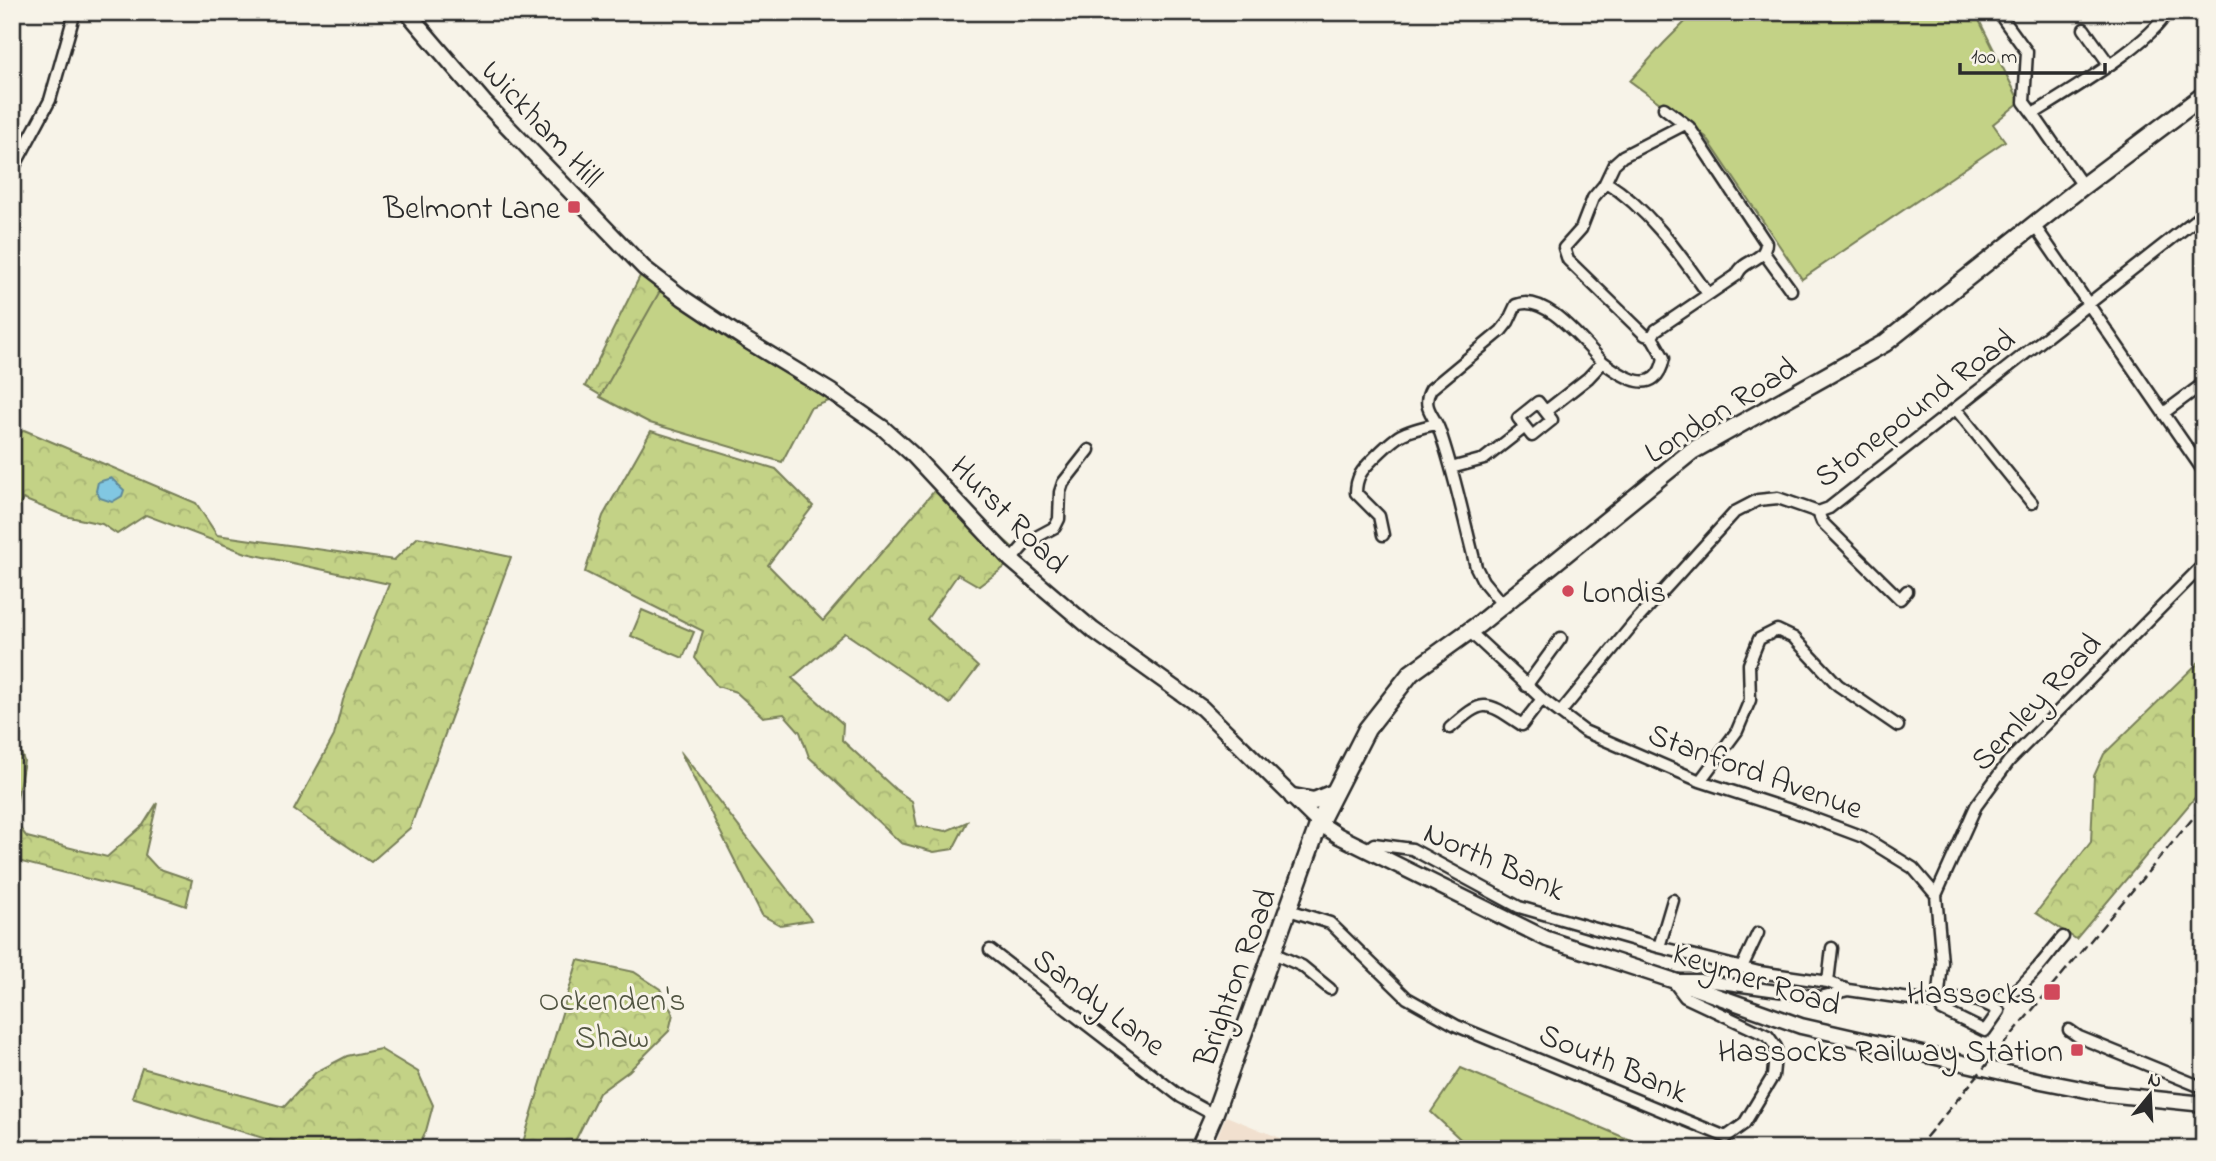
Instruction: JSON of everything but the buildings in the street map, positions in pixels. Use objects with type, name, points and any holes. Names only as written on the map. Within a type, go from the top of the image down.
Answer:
[{"type":"main road","name":"Wickham Hill","points":[[407,12],[484,102],[644,268]]},
{"type":"main road","name":"London Road","points":[[1319,823],[1367,729],[1411,673],[1469,631],[1692,451],[1885,343],[2204,94]]},
{"type":"main road","name":"Hurst Road","points":[[644,268],[683,298],[830,391],[883,428],[931,474],[1011,560],[1093,630],[1202,708],[1319,823]]},
{"type":"main road","points":[[1293,797],[1314,800],[1333,793]]},
{"type":"main road","name":"Keymer Road","points":[[1319,823],[1366,850],[1547,939],[1801,1026],[2041,1082],[2107,1094],[2204,1104]]},
{"type":"main road","name":"Brighton Road","points":[[1199,1149],[1214,1115],[1319,823]]},
{"type":"street","points":[[12,171],[50,100],[75,12]]},
{"type":"street","points":[[2003,12],[2003,19],[2027,52],[2024,102],[2083,186]]},
{"type":"street","points":[[2033,114],[2092,77],[2155,29],[2167,12]]},
{"type":"street","points":[[2084,29],[2109,64]]},
{"type":"street","points":[[1651,337],[1669,319],[1737,275],[1740,268],[1764,253],[1766,243],[1689,127],[1664,108]]},
{"type":"street","points":[[1502,604],[1483,581],[1476,567],[1451,468],[1426,404],[1431,389],[1500,331],[1508,322],[1516,304],[1520,302],[1555,313],[1603,362],[1625,378],[1636,382],[1648,380],[1662,368],[1664,358],[1651,337],[1645,335],[1573,266],[1564,248],[1581,229],[1593,198],[1606,182],[1614,164],[1623,156],[1685,124]]},
{"type":"street","points":[[1606,182],[1637,205],[1676,250],[1707,294]]},
{"type":"street","name":"Stonepound Road","points":[[1560,713],[1634,623],[1735,512],[1758,500],[1778,498],[1818,512],[1829,508],[2204,213]]},
{"type":"street","points":[[2034,225],[2204,472]]},
{"type":"street","points":[[1764,253],[1791,290]]},
{"type":"street","points":[[1546,411],[1588,378],[1603,362]]},
{"type":"street","points":[[2165,412],[2204,383]]},
{"type":"street","points":[[1538,402],[1552,420],[1532,436],[1525,427],[1518,418],[1538,402]]},
{"type":"street","points":[[1956,409],[2032,503]]},
{"type":"street","points":[[1383,535],[1379,516],[1356,493],[1359,475],[1394,438],[1436,424]]},
{"type":"street","points":[[1451,468],[1484,459],[1525,427]]},
{"type":"street","points":[[1011,560],[1027,542],[1055,527],[1059,519],[1063,483],[1089,450]]},
{"type":"street","points":[[1818,512],[1822,522],[1900,599],[1907,591]]},
{"type":"street","name":"Semley Road","points":[[1936,895],[1976,806],[2009,761],[2204,565]]},
{"type":"street","points":[[1700,781],[1737,731],[1750,700],[1749,664],[1759,639],[1777,630],[1794,638],[1838,685],[1898,726]]},
{"type":"street","name":"Stanford Avenue","points":[[1469,631],[1526,686],[1584,731],[1700,781],[1863,837],[1913,869],[1936,895]]},
{"type":"street","points":[[1526,686],[1562,638]]},
{"type":"street","points":[[1450,728],[1474,708],[1485,705],[1496,707],[1522,725],[1542,699]]},
{"type":"street","name":"North Bank","points":[[1366,850],[1374,844],[1412,849],[1519,907],[1658,947],[1759,972],[1828,982],[1848,990]]},
{"type":"street","points":[[1936,895],[1942,963],[1938,1003],[1942,1010],[1985,1031],[1998,1011],[1984,1002]]},
{"type":"street","points":[[1658,947],[1672,900]]},
{"type":"street","name":"South Bank","points":[[1289,910],[1330,923],[1407,998],[1457,1026],[1726,1137],[1744,1124],[1773,1076],[1776,1047],[1768,1036],[1685,997],[1672,980]]},
{"type":"street","points":[[1742,967],[1758,933]]},
{"type":"street","points":[[1672,980],[1699,980],[1820,997],[1848,990],[1938,1003],[1949,997],[1996,1002],[2017,990],[2063,937]]},
{"type":"street","points":[[1828,982],[1832,948]]},
{"type":"street","name":"Sandy Lane","points":[[990,950],[1181,1097],[1214,1115]]},
{"type":"street","points":[[1273,953],[1302,966],[1330,989]]},
{"type":"street","points":[[2069,1030],[2079,1037],[2204,1088]]},
{"type":"shaded area","points":[[1226,1116],[1300,1146],[1304,1149],[1212,1149]]},
{"type":"green space","points":[[1695,12],[1975,12],[2020,102],[1993,124],[2005,141],[1802,279],[1706,137],[1630,81]]},
{"type":"green space","points":[[644,268],[683,298],[622,408],[585,386]]},
{"type":"green space","points":[[660,291],[731,341],[779,363],[837,398],[810,408],[782,462],[650,423],[600,397]]},
{"type":"green space","points":[[24,430],[196,503],[217,535],[394,560],[418,537],[511,557],[410,828],[371,862],[294,810],[334,736],[343,700],[389,584],[246,553],[146,515],[117,534],[102,524],[65,516],[23,499],[12,520],[12,440]]},
{"type":"green space","points":[[651,431],[776,469],[813,506],[768,565],[823,621],[941,483],[1021,555],[979,586],[958,574],[927,619],[978,667],[950,704],[845,633],[792,678],[843,724],[842,740],[895,789],[912,801],[917,826],[946,831],[967,822],[953,849],[934,852],[901,843],[809,757],[800,732],[784,714],[763,717],[736,692],[717,686],[695,658],[703,631],[585,572],[603,516]]},
{"type":"green space","points":[[642,610],[694,632],[683,658],[631,636]]},
{"type":"green space","points":[[2204,657],[2204,787],[2076,939],[2036,913],[2091,842],[2094,776],[2104,754]]},
{"type":"green space","points":[[12,728],[24,761],[13,820],[27,837],[107,857],[143,825],[157,803],[145,855],[157,868],[192,880],[186,906],[14,860],[12,862]]},
{"type":"green space","points":[[680,751],[811,920],[780,925],[762,915]]},
{"type":"green space","name":"Ockenden's Shaw","points":[[578,960],[634,972],[660,989],[673,1014],[669,1031],[629,1071],[599,1093],[571,1149],[521,1149]]},
{"type":"green space","points":[[380,1049],[418,1072],[433,1105],[426,1131],[417,1149],[298,1149],[132,1097],[142,1068],[284,1107],[316,1072],[347,1056]]},
{"type":"green space","points":[[1461,1068],[1651,1149],[1471,1149],[1431,1112]]},
{"type":"water","points":[[111,478],[124,490],[122,496],[112,502],[100,498],[96,491],[98,482]]},
{"type":"railway","points":[[1916,1149],[2204,805]]},
{"type":"place","name":"Belmont Lane","points":[[574,207]]},
{"type":"place","name":"Londis","points":[[1568,591]]},
{"type":"place","name":"Hassocks","points":[[2052,992]]},
{"type":"place","name":"Hassocks Railway Station","points":[[2077,1050]]}]
